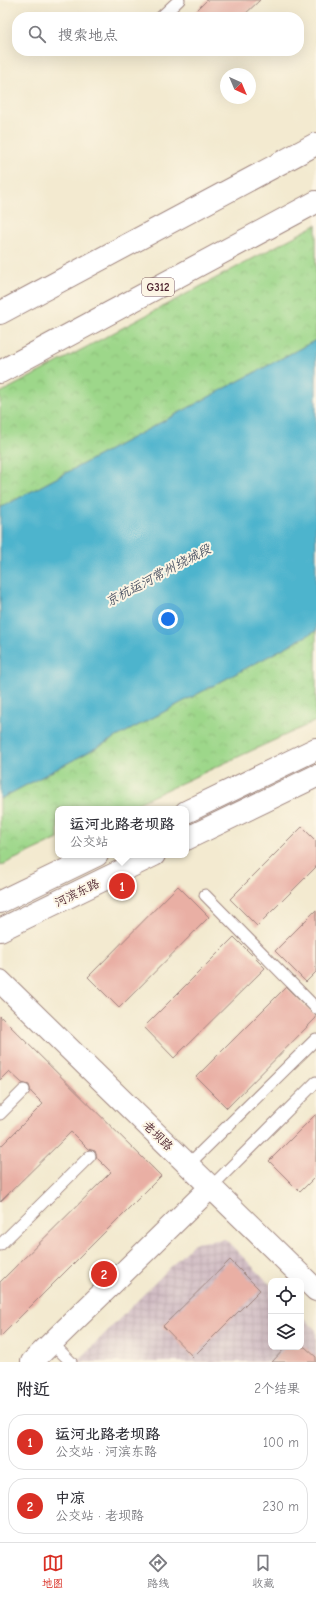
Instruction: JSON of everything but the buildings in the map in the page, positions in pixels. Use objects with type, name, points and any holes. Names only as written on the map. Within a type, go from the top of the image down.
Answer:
[{"type":"main road","points":[[0,313],[316,144]]},
{"type":"main road","name":"G312","points":[[0,372],[316,202]]},
{"type":"main road","points":[[189,811],[316,749]]},
{"type":"main road","points":[[189,838],[316,776]]},
{"type":"main road","points":[[0,902],[91,858]]},
{"type":"main road","name":"河滨东路","points":[[0,930],[148,858]]},
{"type":"main road","name":"老坝路","points":[[0,981],[316,1290]]},
{"type":"main road","points":[[32,1362],[210,1187]]},
{"type":"lane","points":[[166,12],[179,0]]},
{"type":"lane","points":[[205,895],[316,1008]]},
{"type":"lane","points":[[188,1165],[316,1039]]},
{"type":"lane","points":[[210,1187],[316,1082]]},
{"type":"lane","points":[[0,1114],[24,1090]]},
{"type":"lane","points":[[0,1245],[90,1156]]},
{"type":"lane","points":[[52,1342],[71,1362]]},
{"type":"shaded area","points":[[225,1239],[268,1282],[268,1350],[304,1350],[304,1318],[316,1330],[316,1362],[77,1362],[194,1243]]},
{"type":"green space","points":[[316,225],[316,340],[0,508],[0,393]]},
{"type":"green space","points":[[316,631],[316,721],[132,806],[55,806],[55,840],[0,866],[0,799]]},
{"type":"water","name":"京杭运河常州绕城段","points":[[316,340],[316,631],[0,799],[0,508]]},
{"type":"place","name":"运河北路老坝路","points":[[122,886]]},
{"type":"place","name":"中凉","points":[[104,1274]]}]
